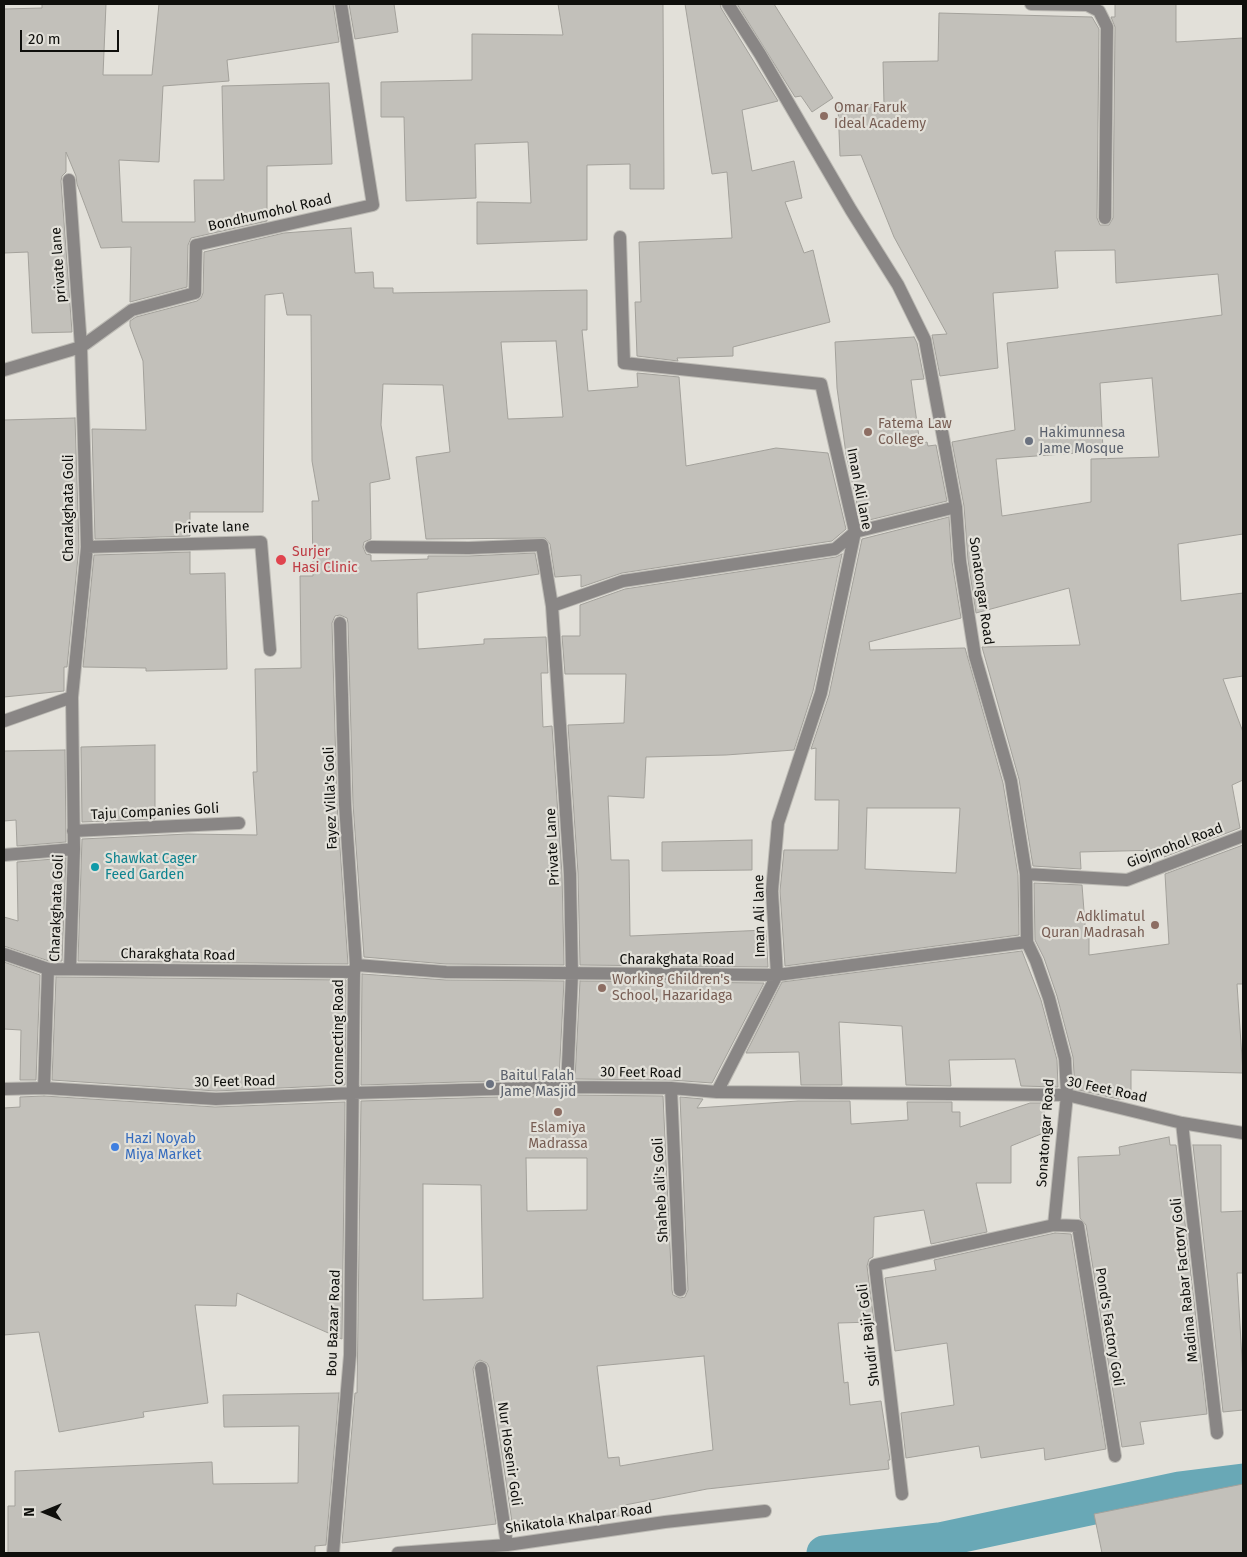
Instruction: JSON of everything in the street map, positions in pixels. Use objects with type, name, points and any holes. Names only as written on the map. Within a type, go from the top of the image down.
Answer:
[{"type":"street","name":"Bondhumohol Road","points":[[4,370],[81,347],[132,310],[195,293],[196,245],[373,205],[341,4]]},
{"type":"street","name":"Sonatongar Road","points":[[728,4],[898,285],[925,340],[956,507],[960,561],[975,656],[1012,781],[1026,874],[1027,942],[1049,998],[1065,1059],[1067,1095],[1054,1225]]},
{"type":"street","points":[[1031,4],[1087,5],[1099,11],[1107,27],[1105,218]]},
{"type":"street","name":"private lane","points":[[69,180],[81,347]]},
{"type":"street","name":"Iman Ali lane","points":[[620,237],[624,363],[821,384],[855,532],[821,693],[778,823],[772,892],[777,975]]},
{"type":"street","name":"Charakghata Goli","points":[[70,969],[74,849],[72,697],[87,547],[81,347]]},
{"type":"street","points":[[552,606],[623,581],[834,549],[855,532],[956,507]]},
{"type":"street","name":"Private lane","points":[[87,547],[261,542],[270,650]]},
{"type":"street","name":"Private Lane","points":[[371,547],[469,548],[542,545],[552,606],[570,874],[572,974],[567,1087]]},
{"type":"street","name":"Fayez Villa's Goli","points":[[340,623],[345,804],[355,968]]},
{"type":"street","points":[[4,721],[72,697]]},
{"type":"street","name":"Taju Companies Goli","points":[[73,831],[239,823]]},
{"type":"street","name":"Giojmohol Road","points":[[1026,874],[1127,880],[1243,836]]},
{"type":"street","points":[[4,855],[74,849]]},
{"type":"street","name":"Charakghata Road","points":[[4,954],[48,969],[355,968],[446,972],[777,975],[1027,942]]},
{"type":"street","name":"connecting Road","points":[[353,1093],[355,968]]},
{"type":"street","points":[[44,1088],[48,969]]},
{"type":"street","points":[[717,1092],[777,975]]},
{"type":"street","name":"30 Feet Road","points":[[4,1090],[44,1088],[216,1099],[567,1087],[671,1088],[717,1092],[1067,1095],[1182,1123],[1243,1132]]},
{"type":"street","name":"Shaheb ali's Goli","points":[[671,1088],[680,1290]]},
{"type":"street","name":"Bou Bazaar Road","points":[[333,1553],[350,1354],[353,1093]]},
{"type":"street","name":"Madina Rabar Factory Goli","points":[[1182,1123],[1217,1434]]},
{"type":"street","name":"Pond's Factory Goli","points":[[1054,1225],[1078,1226],[1115,1456]]},
{"type":"street","name":"Shudir Bajir Goli","points":[[902,1494],[876,1264],[1054,1225]]},
{"type":"street","name":"Nur Hosenir Goli","points":[[481,1368],[507,1545]]},
{"type":"street","name":"Shikatola Khalpar Road","points":[[398,1553],[507,1545],[665,1522],[765,1511]]},
{"type":"building","points":[[42,4],[106,4],[103,75],[152,75],[159,4],[333,4],[339,42],[227,60],[229,81],[163,86],[159,162],[119,160],[122,222],[195,222],[194,180],[224,180],[222,86],[329,83],[332,164],[267,166],[267,221],[191,238],[188,245],[187,287],[130,302],[131,247],[101,248],[66,152],[66,172],[62,176],[61,181],[72,332],[32,333],[28,252],[4,253],[4,9],[42,8]]},
{"type":"building","points":[[349,4],[394,4],[398,32],[355,39]]},
{"type":"building","points":[[558,4],[663,4],[664,189],[630,189],[630,164],[587,165],[587,240],[477,244],[477,202],[531,203],[528,142],[475,144],[476,198],[406,201],[404,117],[381,117],[381,82],[472,80],[472,34],[563,35]]},
{"type":"building","points":[[685,4],[720,4],[778,101],[742,110],[752,171],[794,161],[802,198],[785,202],[804,253],[813,250],[830,322],[733,347],[733,356],[677,358],[678,361],[637,356],[635,302],[641,302],[639,242],[732,238],[727,172],[712,174]]},
{"type":"building","points":[[737,4],[774,4],[833,98],[812,112],[801,96],[795,97]]},
{"type":"building","points":[[1115,4],[1176,4],[1176,42],[1243,38],[1243,534],[1178,544],[1181,601],[1243,593],[1243,676],[1223,679],[1243,732],[1243,780],[1232,785],[1240,828],[1164,857],[1163,850],[1080,852],[1081,869],[1033,866],[1019,779],[982,647],[1080,645],[1069,588],[976,613],[968,560],[964,506],[952,442],[1015,430],[1007,343],[1222,315],[1218,274],[1116,283],[1115,250],[1055,251],[1058,288],[993,293],[998,368],[940,376],[932,335],[947,334],[894,237],[861,155],[840,156],[838,106],[884,104],[883,62],[938,61],[939,13],[1092,17],[1099,29],[1097,218],[1100,225],[1109,225],[1113,218],[1115,27],[1111,17],[1115,17]],"holes":[[[1152,378],[1159,457],[1091,459],[1091,502],[1002,516],[996,459],[1103,451],[1100,383]]]},
{"type":"building","points":[[351,228],[355,273],[373,272],[374,288],[393,288],[393,293],[587,290],[587,330],[582,330],[588,391],[638,387],[637,373],[679,377],[686,466],[776,448],[828,453],[846,529],[832,541],[622,573],[581,587],[581,575],[555,577],[550,544],[545,538],[426,539],[416,457],[450,452],[443,385],[383,384],[381,425],[390,479],[370,483],[371,539],[364,542],[363,547],[366,554],[371,555],[371,561],[428,559],[428,556],[535,553],[539,574],[417,593],[418,649],[484,644],[484,639],[546,637],[548,673],[541,673],[543,727],[552,726],[562,874],[564,965],[446,964],[364,957],[353,804],[348,623],[347,618],[340,615],[335,616],[332,623],[337,804],[348,964],[78,961],[82,839],[188,834],[257,835],[253,772],[257,772],[255,669],[301,668],[300,576],[313,576],[312,501],[319,501],[312,461],[311,315],[287,315],[283,293],[265,295],[263,512],[190,512],[190,536],[95,539],[92,429],[146,430],[143,361],[130,326],[130,321],[136,317],[197,301],[201,298],[203,293],[204,252],[284,233]],"holes":[[[556,341],[563,417],[508,419],[501,342]]]},
{"type":"building","points":[[914,337],[917,343],[924,379],[911,380],[920,444],[927,442],[928,446],[936,445],[947,501],[861,522],[846,454],[837,388],[835,342]]},
{"type":"building","points":[[75,418],[79,547],[67,667],[64,667],[64,691],[4,697],[4,420]]},
{"type":"building","points":[[949,517],[952,562],[961,618],[869,642],[870,650],[965,648],[1003,783],[1018,875],[1019,935],[785,966],[780,891],[784,850],[838,850],[839,800],[815,800],[816,748],[811,749],[829,695],[862,539]],"holes":[[[867,808],[960,808],[956,873],[865,869]]]},
{"type":"building","points":[[190,552],[190,574],[225,573],[227,669],[146,671],[146,668],[83,667],[94,555]]},
{"type":"building","points":[[842,554],[813,691],[794,750],[726,755],[646,757],[644,798],[608,796],[611,860],[629,860],[630,936],[766,930],[768,967],[580,965],[578,873],[568,725],[624,723],[626,674],[565,674],[562,636],[580,636],[580,605],[625,589],[836,557]]},
{"type":"building","points":[[155,745],[155,819],[82,822],[81,747]]},
{"type":"building","points":[[65,750],[66,842],[17,846],[16,820],[4,821],[4,751]]},
{"type":"building","points":[[752,840],[752,870],[662,871],[662,842]]},
{"type":"building","points":[[1243,845],[1243,984],[1237,984],[1243,1073],[1131,1070],[1131,1099],[1118,1099],[1075,1089],[1073,1057],[1057,996],[1044,958],[1035,940],[1034,883],[1082,885],[1086,937],[1089,937],[1089,955],[1169,944],[1165,874]]},
{"type":"building","points":[[66,858],[62,961],[49,961],[4,946],[4,917],[18,921],[17,862]]},
{"type":"building","points":[[1022,951],[1041,1000],[1057,1060],[1058,1087],[1021,1086],[1015,1059],[949,1060],[951,1086],[906,1085],[902,1026],[839,1022],[842,1085],[801,1085],[799,1052],[746,1053],[782,982]]},
{"type":"building","points":[[4,962],[40,975],[36,1080],[20,1080],[21,1030],[4,1029]]},
{"type":"building","points":[[362,974],[446,980],[564,981],[559,1079],[361,1085]]},
{"type":"building","points":[[56,977],[346,980],[345,1085],[216,1091],[52,1080]]},
{"type":"building","points":[[580,981],[764,983],[712,1083],[671,1080],[575,1079]]},
{"type":"building","points":[[567,1095],[663,1096],[672,1290],[673,1295],[680,1298],[685,1297],[688,1290],[680,1097],[703,1099],[697,1108],[798,1101],[850,1101],[851,1124],[908,1120],[907,1102],[952,1102],[952,1112],[960,1112],[960,1127],[1030,1103],[1041,1103],[1051,1130],[1011,1146],[1011,1183],[976,1183],[987,1232],[931,1244],[924,1210],[874,1217],[873,1257],[869,1259],[867,1266],[874,1322],[838,1323],[844,1383],[848,1382],[850,1405],[881,1401],[890,1460],[888,1460],[889,1469],[707,1489],[625,1505],[626,1515],[521,1528],[520,1521],[512,1522],[489,1367],[487,1363],[480,1360],[476,1362],[473,1369],[496,1524],[342,1543],[355,1393],[357,1393],[361,1101]],"holes":[[[526,1158],[587,1158],[587,1210],[527,1211]],[[423,1184],[481,1185],[483,1298],[423,1300]],[[704,1356],[713,1450],[620,1466],[619,1457],[608,1458],[597,1366]]]},
{"type":"building","points":[[44,1096],[215,1107],[345,1102],[342,1339],[237,1293],[236,1306],[195,1305],[208,1403],[143,1412],[144,1417],[59,1432],[39,1332],[4,1335],[4,1108],[20,1107],[20,1097]]},
{"type":"building","points":[[1169,1137],[1170,1145],[1176,1145],[1207,1414],[1140,1422],[1144,1444],[1122,1447],[1086,1225],[1080,1218],[1078,1157],[1120,1155],[1119,1147]]},
{"type":"building","points":[[1193,1145],[1221,1145],[1221,1212],[1243,1211],[1243,1273],[1237,1273],[1243,1410],[1223,1412]]},
{"type":"building","points":[[1055,1233],[1071,1234],[1106,1449],[1045,1460],[1044,1448],[981,1458],[979,1446],[906,1458],[901,1413],[954,1405],[947,1343],[895,1351],[885,1278],[936,1270],[934,1260]]},
{"type":"building","points":[[339,1393],[326,1545],[315,1546],[315,1553],[8,1553],[8,1506],[15,1506],[15,1471],[212,1462],[213,1484],[298,1483],[299,1426],[224,1427],[223,1395]]},
{"type":"building","points":[[1243,1484],[1243,1553],[1102,1553],[1094,1514]]},
{"type":"waterway","points":[[824,1553],[939,1540],[1179,1489],[1243,1481]]},
{"type":"place","name":"Omar Faruk Ideal Academy","points":[[824,116]]},
{"type":"place","name":"Fatema Law College","points":[[868,432]]},
{"type":"place","name":"Hakimunnesa Jame Mosque","points":[[1029,441]]},
{"type":"place","name":"Surjer Hasi Clinic","points":[[281,560]]},
{"type":"place","name":"Shawkat Cager Feed Garden","points":[[95,867]]},
{"type":"place","name":"Adklimatul Quran Madrasah","points":[[1155,925]]},
{"type":"place","name":"Working Children's School, Hazaridaga","points":[[602,988]]},
{"type":"place","name":"Baitul Falah Jame Masjid","points":[[490,1084]]},
{"type":"place","name":"Eslamiya Madrassa","points":[[558,1112]]},
{"type":"place","name":"Hazi Noyab Miya Market","points":[[115,1147]]}]
